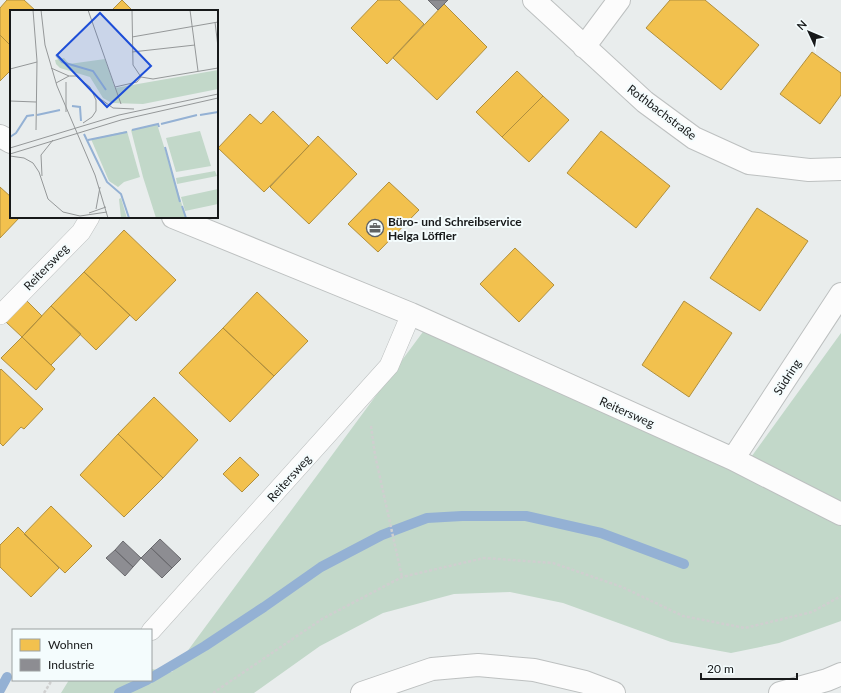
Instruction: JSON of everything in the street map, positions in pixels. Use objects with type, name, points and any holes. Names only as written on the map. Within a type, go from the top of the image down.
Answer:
[{"type":"main road","name":"Rothbachstraße","points":[[534,0],[646,102],[694,138],[749,163],[809,170],[841,169]]},
{"type":"main road","points":[[584,47],[619,0]]},
{"type":"main road","points":[[0,136],[10,141]]},
{"type":"main road","name":"Reitersweg","points":[[175,218],[411,314],[733,459],[841,514]]},
{"type":"main road","name":"Südring","points":[[733,459],[841,294]]},
{"type":"main road","points":[[362,693],[390,687],[432,669],[478,665],[534,670],[585,682],[614,693]]},
{"type":"main road","points":[[780,693],[828,680],[841,674]]},
{"type":"lane","name":"Reitersweg","points":[[0,315],[81,232],[89,218]]},
{"type":"lane","name":"Reitersweg","points":[[152,630],[389,366],[411,314]]},
{"type":"path","points":[[366,392],[375,455],[402,577]]},
{"type":"path","points":[[213,693],[322,619],[402,577],[484,558],[553,563],[622,587],[683,616],[745,628],[812,612],[841,596]]},
{"type":"path","points":[[44,693],[51,681]]},
{"type":"green space","points":[[428,325],[741,471],[841,333],[841,621],[779,643],[731,653],[671,642],[563,603],[510,592],[454,594],[383,613],[320,646],[254,693],[61,693],[68,681],[152,681],[152,669],[172,672]]},
{"type":"building: Wohnen","points":[[7,0],[24,0],[35,10],[10,10],[10,45],[0,35],[0,8]]},
{"type":"building: Wohnen","points":[[122,0],[132,10],[112,10]]},
{"type":"building: Wohnen","points":[[378,0],[399,0],[424,24],[387,64],[351,28]]},
{"type":"building: Wohnen","points":[[670,0],[705,0],[759,45],[721,90],[646,28]]},
{"type":"building: Wohnen","points":[[444,4],[487,47],[437,100],[393,58]]},
{"type":"building: Wohnen","points":[[0,35],[10,45],[10,71],[0,81]]},
{"type":"building: Wohnen","points":[[812,52],[841,73],[841,95],[820,124],[780,94]]},
{"type":"building: Wohnen","points":[[517,71],[543,96],[502,137],[476,112]]},
{"type":"building: Wohnen","points":[[543,96],[569,120],[529,162],[502,137]]},
{"type":"building: Wohnen","points":[[273,111],[309,146],[264,192],[218,148],[250,114],[261,124]]},
{"type":"building: Wohnen","points":[[601,131],[670,186],[636,228],[567,173]]},
{"type":"building: Wohnen","points":[[318,136],[357,174],[309,224],[270,187]]},
{"type":"building: Wohnen","points":[[389,182],[419,210],[378,252],[348,224]]},
{"type":"building: Wohnen","points":[[0,187],[10,196],[10,218],[19,218],[0,238]]},
{"type":"building: Wohnen","points":[[757,208],[808,241],[760,311],[710,278]]},
{"type":"building: Wohnen","points":[[124,230],[176,280],[136,321],[84,272]]},
{"type":"building: Wohnen","points":[[515,248],[554,285],[519,322],[480,284]]},
{"type":"building: Wohnen","points":[[84,272],[130,315],[96,350],[51,306]]},
{"type":"building: Wohnen","points":[[257,292],[308,341],[274,376],[223,328]]},
{"type":"building: Wohnen","points":[[27,301],[42,316],[22,337],[6,322]]},
{"type":"building: Wohnen","points":[[684,301],[732,333],[689,397],[642,365]]},
{"type":"building: Wohnen","points":[[51,306],[81,334],[51,365],[22,337]]},
{"type":"building: Wohnen","points":[[223,328],[274,376],[230,422],[179,373]]},
{"type":"building: Wohnen","points":[[22,337],[55,369],[36,390],[1,358]]},
{"type":"building: Wohnen","points":[[1,369],[43,409],[24,429],[21,427],[3,446],[0,443]]},
{"type":"building: Wohnen","points":[[154,397],[198,440],[163,478],[118,434]]},
{"type":"building: Wohnen","points":[[118,434],[163,478],[124,517],[80,475]]},
{"type":"building: Wohnen","points":[[240,457],[259,475],[242,492],[223,474]]},
{"type":"building: Wohnen","points":[[51,506],[92,546],[65,573],[24,534]]},
{"type":"building: Wohnen","points":[[18,527],[59,568],[31,597],[0,567],[0,545]]},
{"type":"building: Industrie","points":[[428,0],[448,0],[438,10]]},
{"type":"building: Industrie","points":[[160,539],[181,559],[172,568],[151,548]]},
{"type":"building: Industrie","points":[[123,541],[141,558],[133,567],[115,550]]},
{"type":"building: Industrie","points":[[151,548],[172,568],[162,578],[141,558]]},
{"type":"building: Industrie","points":[[115,550],[133,567],[125,576],[106,558]]},
{"type":"waterway","points":[[152,677],[205,646],[321,567],[382,535],[427,518],[462,516],[526,516],[601,533],[684,564]]},
{"type":"waterway","points":[[0,690],[7,677]]},
{"type":"waterway","points":[[119,693],[145,681]]},
{"type":"place","name":"Büro- und Schreibservice Helga Löffler","points":[[375,228]]}]
